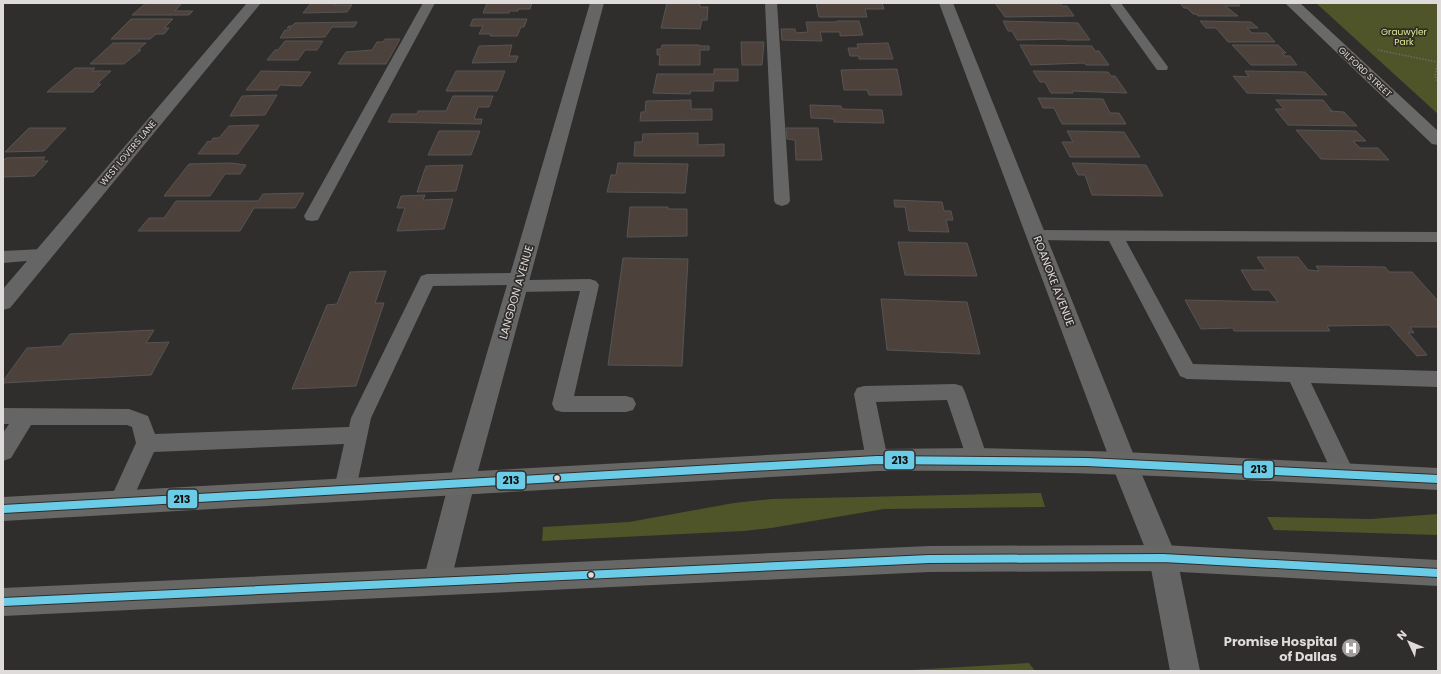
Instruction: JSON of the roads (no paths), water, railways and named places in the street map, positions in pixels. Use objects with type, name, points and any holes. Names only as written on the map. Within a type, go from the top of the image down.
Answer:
[{"type":"main road","points":[[3,509],[462,482],[877,460],[977,459],[1124,463],[1438,479]]},
{"type":"main road","points":[[3,602],[929,559],[1163,558],[1438,573]]},
{"type":"street","name":"WEST LOVERS LANE","points":[[3,304],[254,3]]},
{"type":"street","name":"LANGDON AVENUE","points":[[437,581],[462,482],[597,3]]},
{"type":"street","name":"ROANOKE AVENUE","points":[[946,3],[1124,463],[1163,558],[1185,671]]},
{"type":"street","name":"GILFORD STREET","points":[[1292,3],[1438,140]]},
{"type":"lane","points":[[312,216],[429,3]]},
{"type":"lane","points":[[771,3],[782,201]]},
{"type":"lane","points":[[1115,3],[1162,67]]},
{"type":"lane","points":[[1036,235],[1438,237]]},
{"type":"lane","points":[[1115,236],[1187,371],[1438,379]]},
{"type":"lane","points":[[3,257],[43,255]]},
{"type":"lane","points":[[345,489],[362,418],[427,280],[590,285],[562,404],[626,404]]},
{"type":"lane","points":[[1297,375],[1344,474]]},
{"type":"lane","points":[[877,460],[864,394],[955,392],[977,459]]},
{"type":"lane","points":[[3,416],[129,417],[141,422],[147,443],[120,502]]},
{"type":"lane","points":[[3,452],[25,416]]},
{"type":"lane","points":[[147,443],[358,435]]},
{"type":"place","name":"Promise Hospital of Dallas","points":[[1351,648]]},
{"type":"park label","name":"Grauwyler Park","points":[[1404,38]]}]
